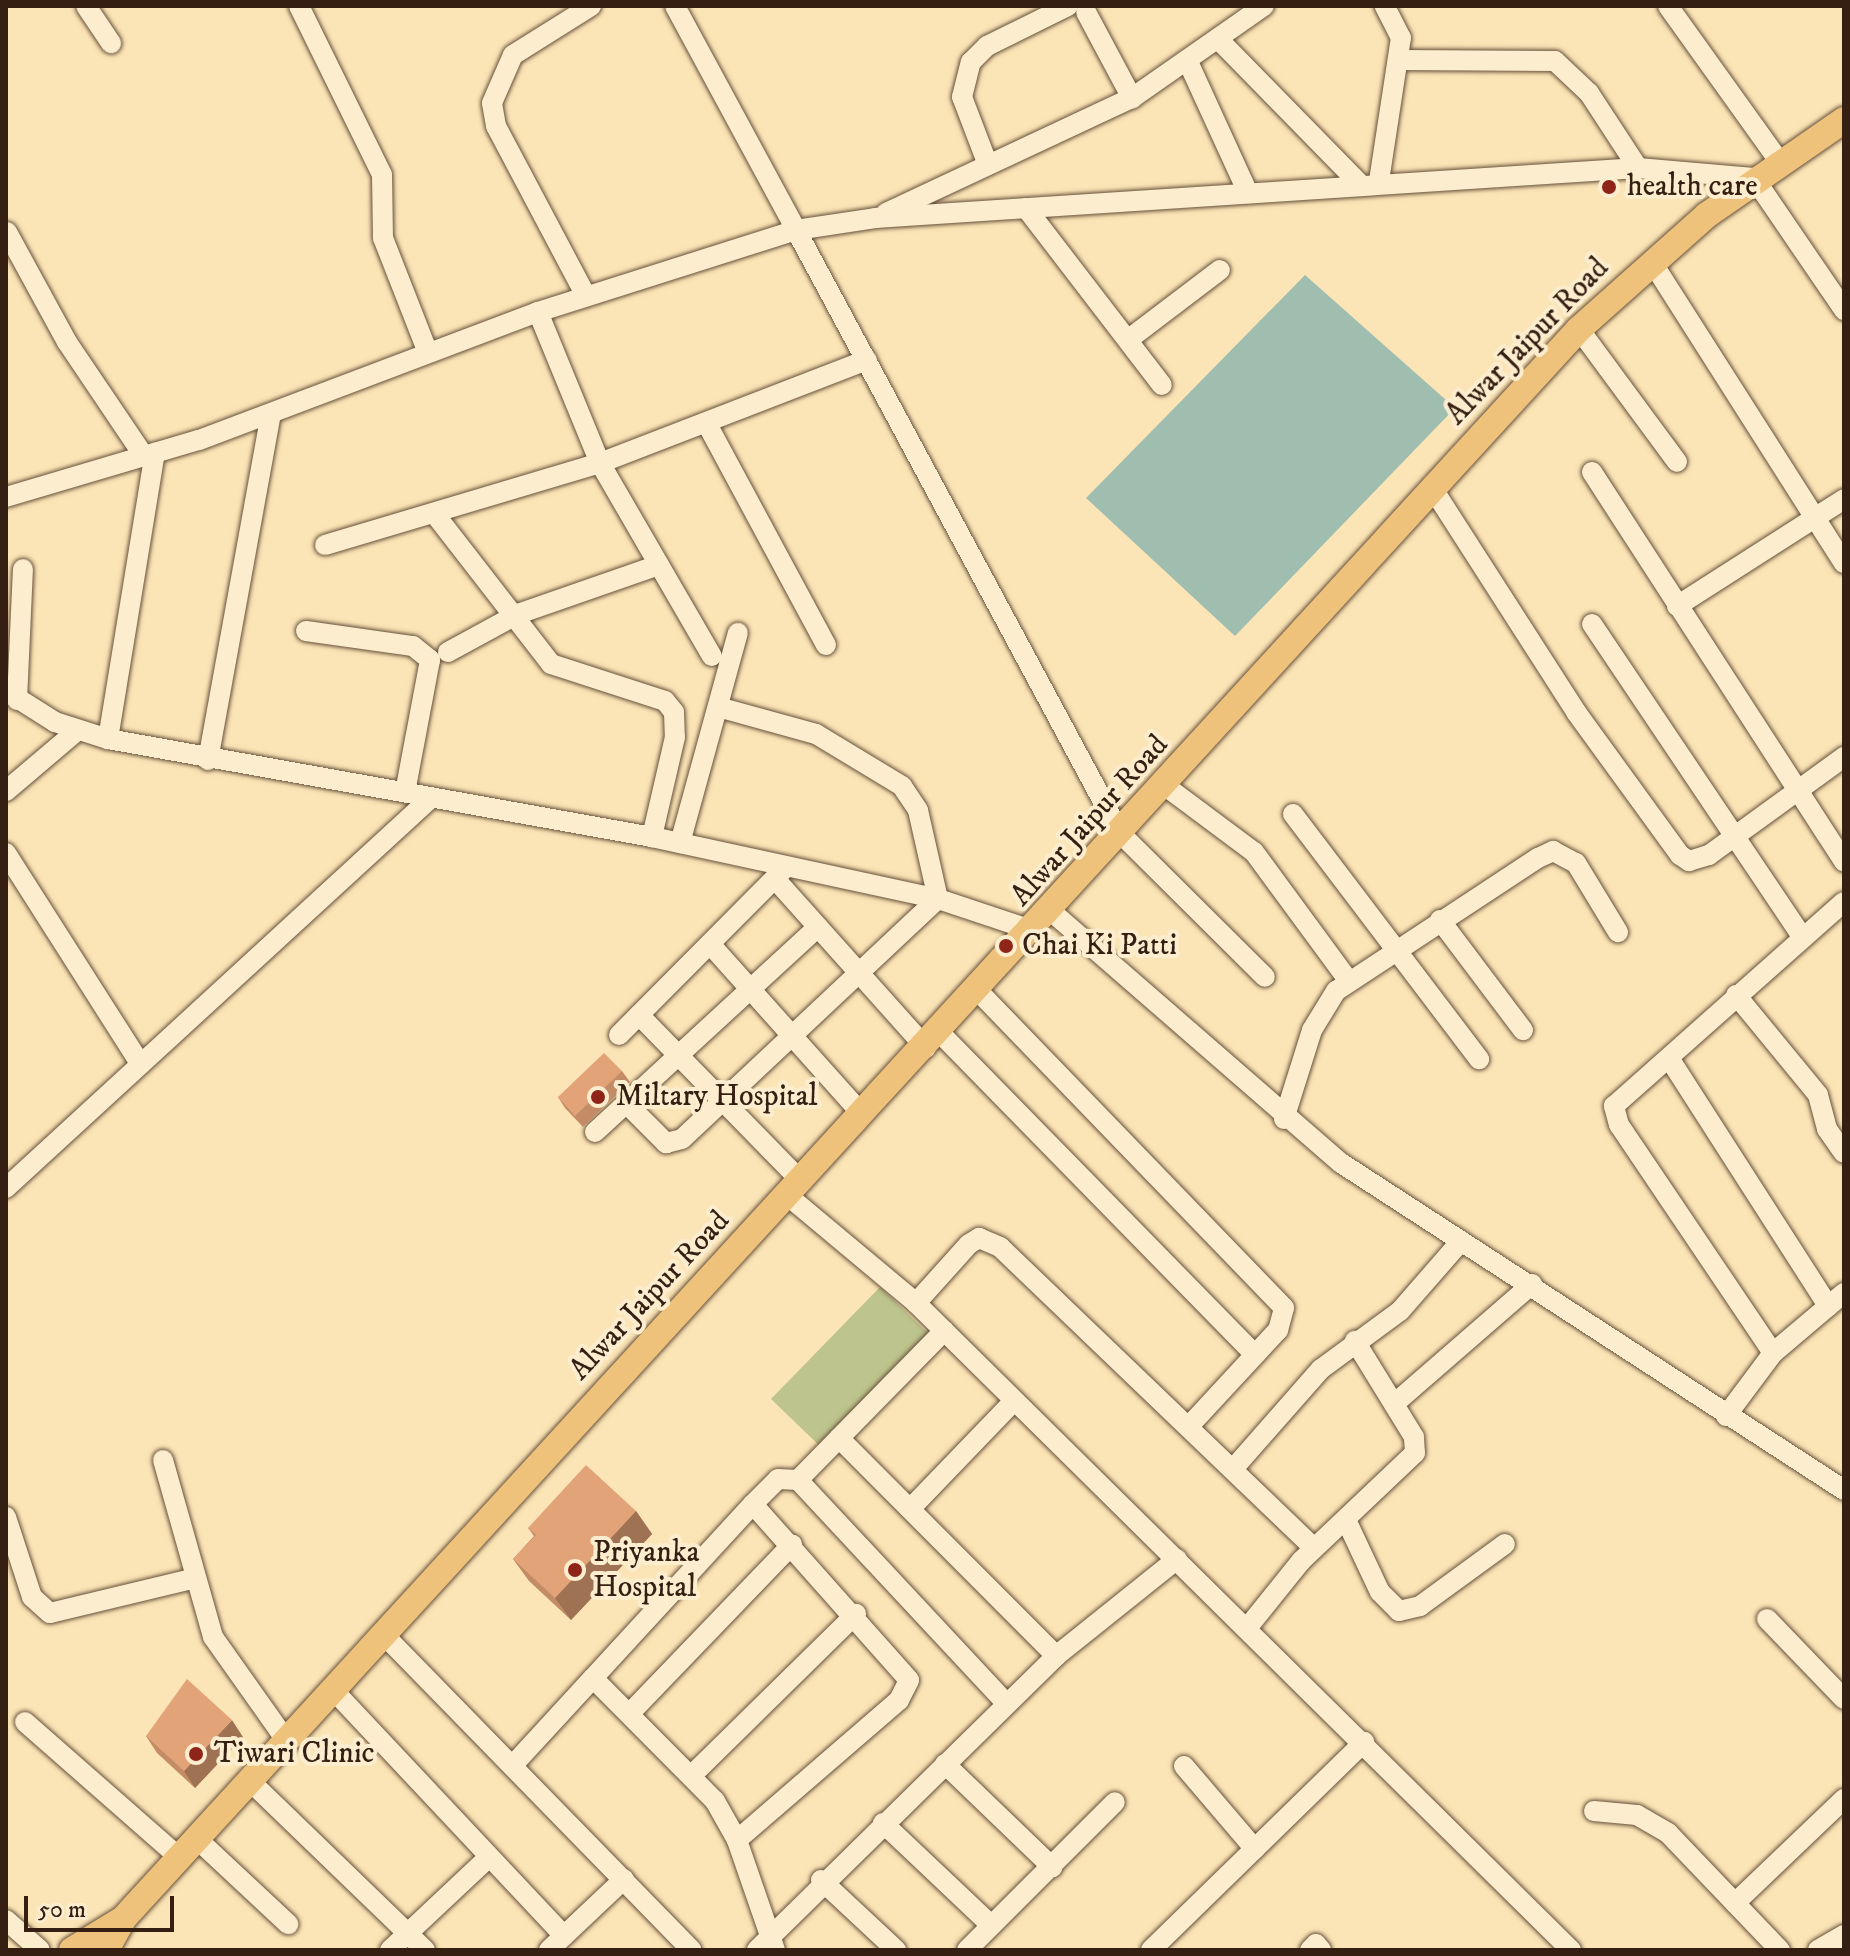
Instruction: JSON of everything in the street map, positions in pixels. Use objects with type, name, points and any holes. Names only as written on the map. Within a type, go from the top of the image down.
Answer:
[{"type":"main road","name":"Alwar Jaipur Road","points":[[106,1950],[123,1919],[387,1638],[794,1188],[979,992],[1579,329],[1652,262],[1754,178],[1841,127]]},
{"type":"main road","name":"Alwar Jaipur Road","points":[[72,1950],[123,1919]]},
{"type":"street","points":[[86,6],[111,43]]},
{"type":"street","points":[[299,6],[382,175],[383,238],[428,353]]},
{"type":"street","points":[[586,296],[496,126],[492,103],[513,55],[591,6]]},
{"type":"street","points":[[675,6],[1120,833],[1265,977]]},
{"type":"street","points":[[875,218],[1132,98],[1189,64],[1263,6]]},
{"type":"street","points":[[1370,182],[1399,60],[1401,38],[1385,6]]},
{"type":"street","points":[[1668,6],[1779,161]]},
{"type":"street","points":[[988,165],[962,97],[971,62],[987,46],[1077,9],[1132,98]]},
{"type":"street","points":[[1220,41],[1370,182]]},
{"type":"street","points":[[1399,60],[1555,61],[1589,93],[1638,168]]},
{"type":"street","points":[[1189,64],[1248,193]]},
{"type":"street","points":[[6,497],[150,455],[271,415],[428,353],[586,296],[796,230],[875,218],[1370,182],[1638,168],[1754,178],[1844,310]]},
{"type":"street","points":[[1026,208],[1162,385]]},
{"type":"street","points":[[7,232],[67,342],[150,455],[108,739]]},
{"type":"street","points":[[1652,262],[1844,563]]},
{"type":"street","points":[[1129,339],[1220,270]]},
{"type":"street","points":[[538,312],[600,463],[656,566],[712,656]]},
{"type":"street","points":[[1579,329],[1677,462]]},
{"type":"street","points":[[325,545],[600,463],[867,360]]},
{"type":"street","points":[[208,760],[271,415]]},
{"type":"street","points":[[707,424],[826,645]]},
{"type":"street","points":[[1592,472],[1844,862]]},
{"type":"street","points":[[1433,489],[1671,847],[1699,860],[1844,757]]},
{"type":"street","points":[[1677,606],[1844,499]]},
{"type":"street","points":[[434,513],[518,614],[551,664],[665,701],[674,712],[675,737],[652,837]]},
{"type":"street","points":[[448,652],[518,614],[656,566]]},
{"type":"street","points":[[23,569],[12,695],[78,730],[208,760],[652,837],[781,874],[938,899],[1043,922],[1284,1119],[1461,1241],[1532,1284],[1726,1416],[1844,1490]]},
{"type":"street","points":[[1592,624],[1801,935]]},
{"type":"street","points":[[306,631],[413,646],[430,660],[405,792]]},
{"type":"street","points":[[680,843],[738,633]]},
{"type":"street","points":[[718,707],[795,726],[894,778],[918,810],[938,899]]},
{"type":"street","points":[[6,791],[78,730]]},
{"type":"street","points":[[1164,785],[1254,852],[1348,980]]},
{"type":"street","points":[[6,1188],[139,1062],[432,797]]},
{"type":"street","points":[[1293,814],[1479,1059]]},
{"type":"street","points":[[1284,1119],[1317,1019],[1348,980],[1553,851],[1576,863],[1618,932]]},
{"type":"street","points":[[6,853],[139,1062]]},
{"type":"street","points":[[781,874],[818,927],[860,973],[1255,1355]]},
{"type":"street","points":[[619,1035],[781,874]]},
{"type":"street","points":[[626,1103],[666,1143],[721,1103],[938,899]]},
{"type":"street","points":[[1773,1353],[1614,1114],[1620,1098],[1669,1058],[1801,935],[1844,902]]},
{"type":"street","points":[[1440,920],[1523,1030]]},
{"type":"street","points":[[595,1132],[818,927]]},
{"type":"street","points":[[710,944],[863,1115]]},
{"type":"street","points":[[979,992],[1284,1308],[1283,1324],[1189,1426]]},
{"type":"street","points":[[1736,995],[1818,1095],[1827,1129],[1844,1153]]},
{"type":"street","points":[[639,1015],[794,1188],[1248,1627],[1571,1950]]},
{"type":"street","points":[[1669,1058],[1836,1300],[1773,1353],[1726,1416]]},
{"type":"street","points":[[916,1303],[969,1244],[987,1240],[1189,1426],[1314,1548]]},
{"type":"street","points":[[1233,1469],[1355,1341],[1400,1311],[1461,1241]]},
{"type":"street","points":[[1394,1404],[1532,1284]]},
{"type":"street","points":[[798,1480],[944,1331]]},
{"type":"street","points":[[1248,1627],[1314,1548],[1347,1522],[1415,1453],[1394,1404],[1355,1341]]},
{"type":"street","points":[[910,1509],[1013,1402]]},
{"type":"street","points":[[839,1438],[1056,1656]]},
{"type":"street","points":[[163,1460],[196,1578],[226,1661],[288,1743]]},
{"type":"street","points":[[513,1765],[778,1479],[798,1480],[1007,1704]]},
{"type":"street","points":[[737,1840],[907,1690],[907,1674],[856,1614],[753,1504]]},
{"type":"street","points":[[6,1517],[32,1597],[50,1613],[196,1578]]},
{"type":"street","points":[[1347,1522],[1380,1592],[1399,1611],[1420,1606],[1505,1544]]},
{"type":"street","points":[[632,1711],[792,1545]]},
{"type":"street","points":[[767,1945],[821,1880],[1056,1656],[1177,1559]]},
{"type":"street","points":[[692,1775],[856,1614]]},
{"type":"street","points":[[1767,1619],[1844,1699]]},
{"type":"street","points":[[387,1638],[692,1950]]},
{"type":"street","points":[[593,1678],[632,1711],[692,1775],[737,1840],[767,1945]]},
{"type":"street","points":[[336,1693],[489,1857],[556,1943],[624,1879]]},
{"type":"street","points":[[25,1722],[288,1924]]},
{"type":"street","points":[[1151,1950],[1364,1742]]},
{"type":"street","points":[[945,1764],[1052,1867]]},
{"type":"street","points":[[1184,1766],[1255,1849]]},
{"type":"street","points":[[251,1782],[425,1950]]},
{"type":"street","points":[[1735,1903],[1844,1799]]},
{"type":"street","points":[[967,1950],[1115,1802]]},
{"type":"street","points":[[1594,1811],[1648,1819],[1780,1950]]},
{"type":"street","points":[[883,1823],[991,1925]]},
{"type":"street","points":[[390,1950],[489,1857]]},
{"type":"street","points":[[821,1880],[896,1950]]},
{"type":"street","points":[[6,1920],[40,1950]]},
{"type":"street","points":[[1818,1950],[1844,1935]]},
{"type":"street","points":[[1310,1950],[1321,1950]]},
{"type":"green space","points":[[880,1287],[935,1340],[827,1453],[771,1399]]},
{"type":"shaded area","points":[[1305,275],[1455,408],[1235,636],[1086,498]]},
{"type":"building","points":[[604,1053],[622,1071],[575,1116],[558,1097]]},
{"type":"building","points":[[586,1465],[636,1511],[555,1598],[513,1559],[536,1535],[528,1528]]},
{"type":"building","points":[[187,1679],[232,1720],[184,1771],[146,1736]]},
{"type":"place","name":"health care","points":[[1609,187]]},
{"type":"place","name":"Chai Ki Patti","points":[[1006,946]]},
{"type":"place","name":"Miltary Hospital","points":[[598,1097]]},
{"type":"place","name":"Priyanka Hospital","points":[[575,1570]]},
{"type":"place","name":"Tiwari Clinic","points":[[196,1754]]}]
